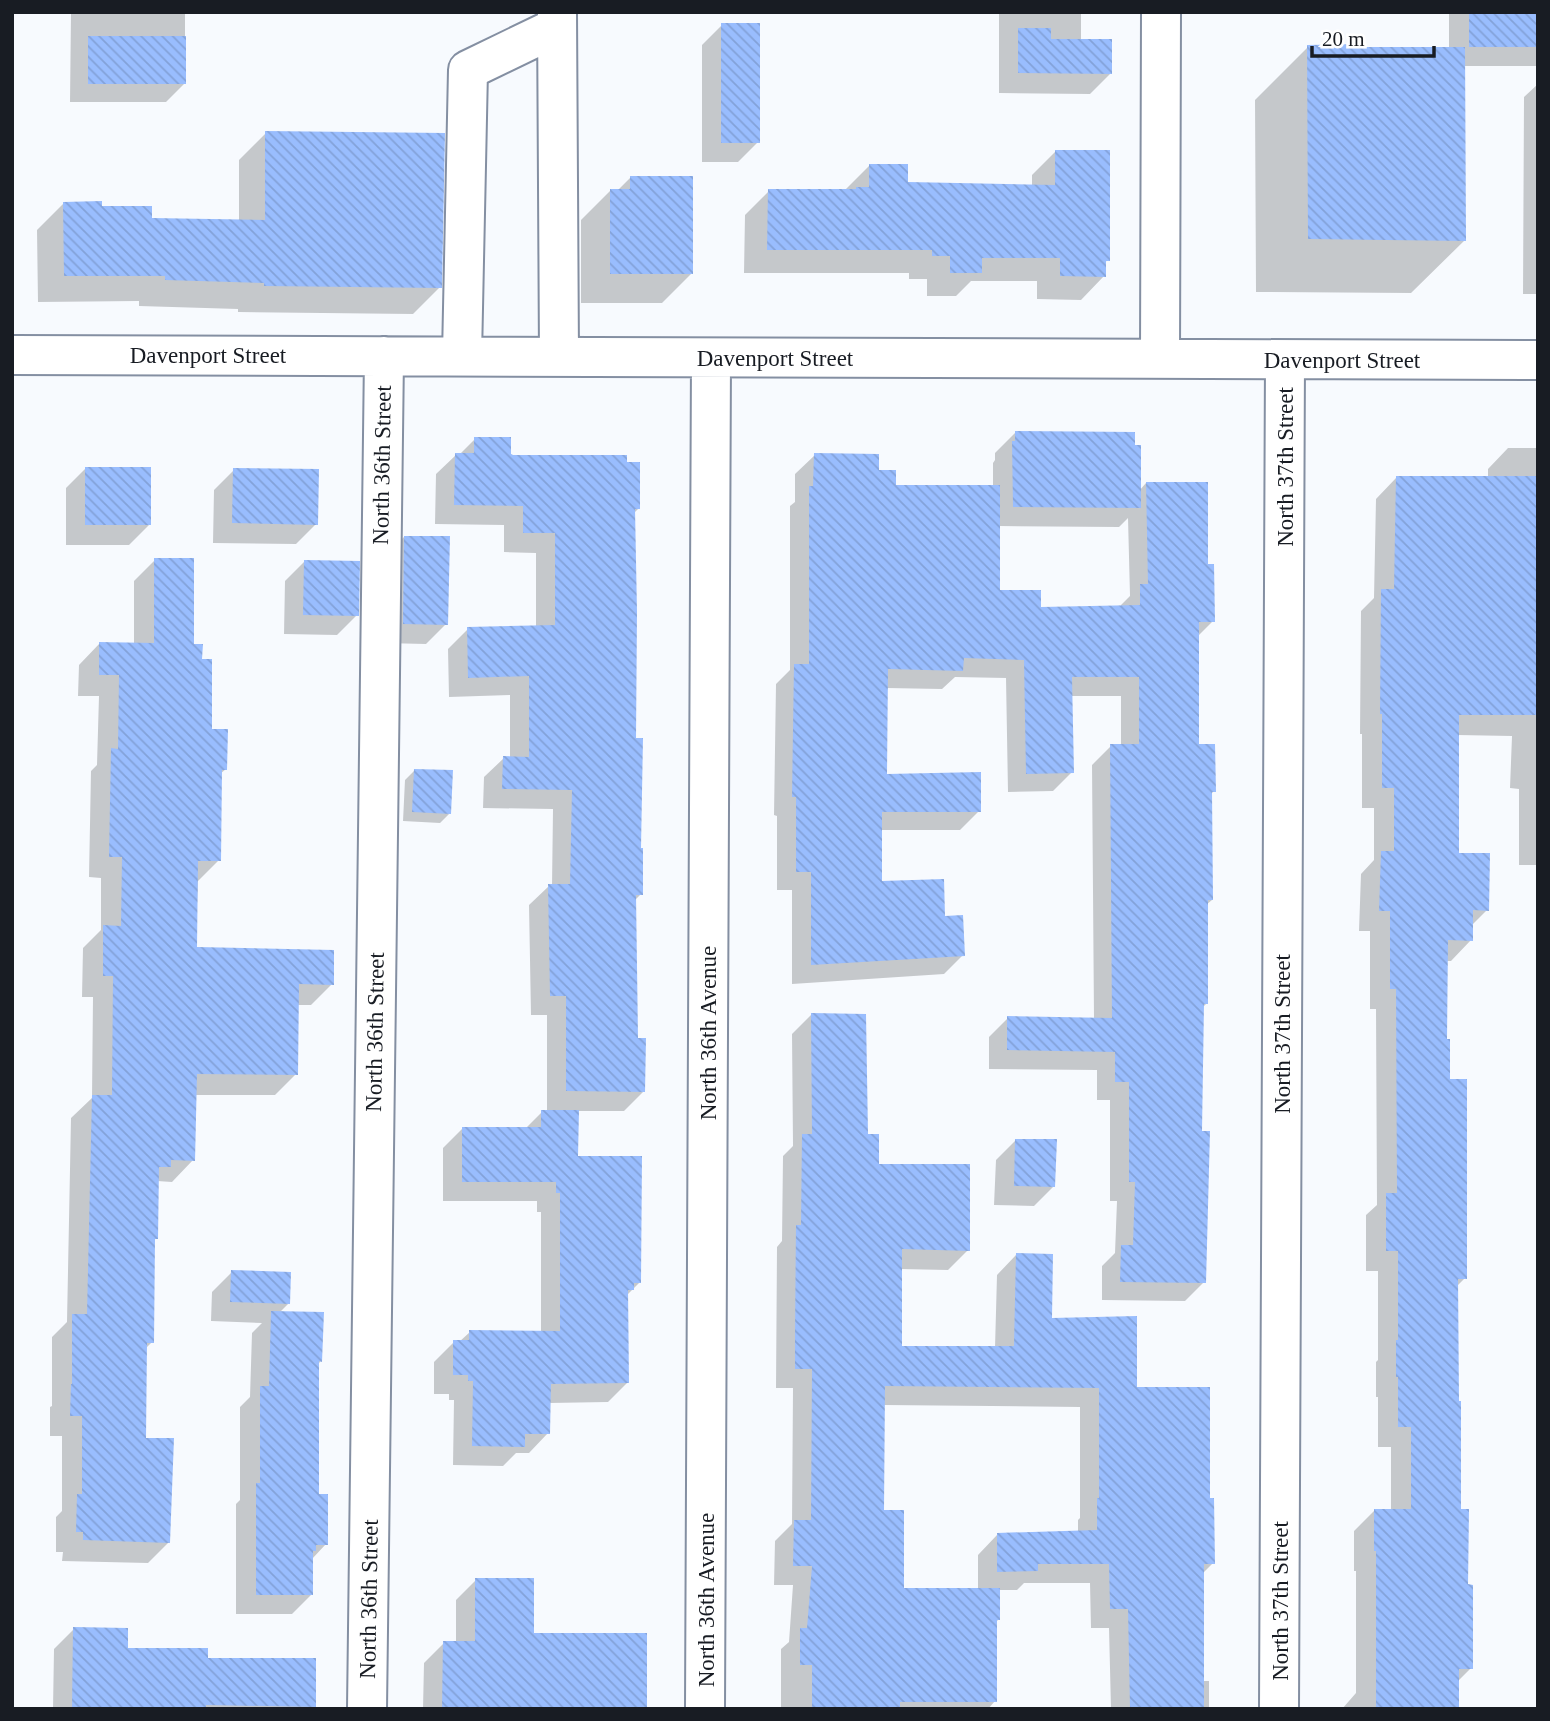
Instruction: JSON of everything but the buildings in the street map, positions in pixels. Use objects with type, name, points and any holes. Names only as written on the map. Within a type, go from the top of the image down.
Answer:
[{"type":"street","points":[[1160,359],[1161,12]]},
{"type":"street","points":[[462,356],[468,70],[557,19],[559,356]]},
{"type":"street","name":"Davenport Street","points":[[12,355],[1538,360]]},
{"type":"street","name":"North 36th Street","points":[[367,1709],[384,356]]},
{"type":"street","name":"North 36th Avenue","points":[[705,1709],[710,358]]},
{"type":"street","name":"North 37th Street","points":[[1279,1709],[1285,360]]}]
